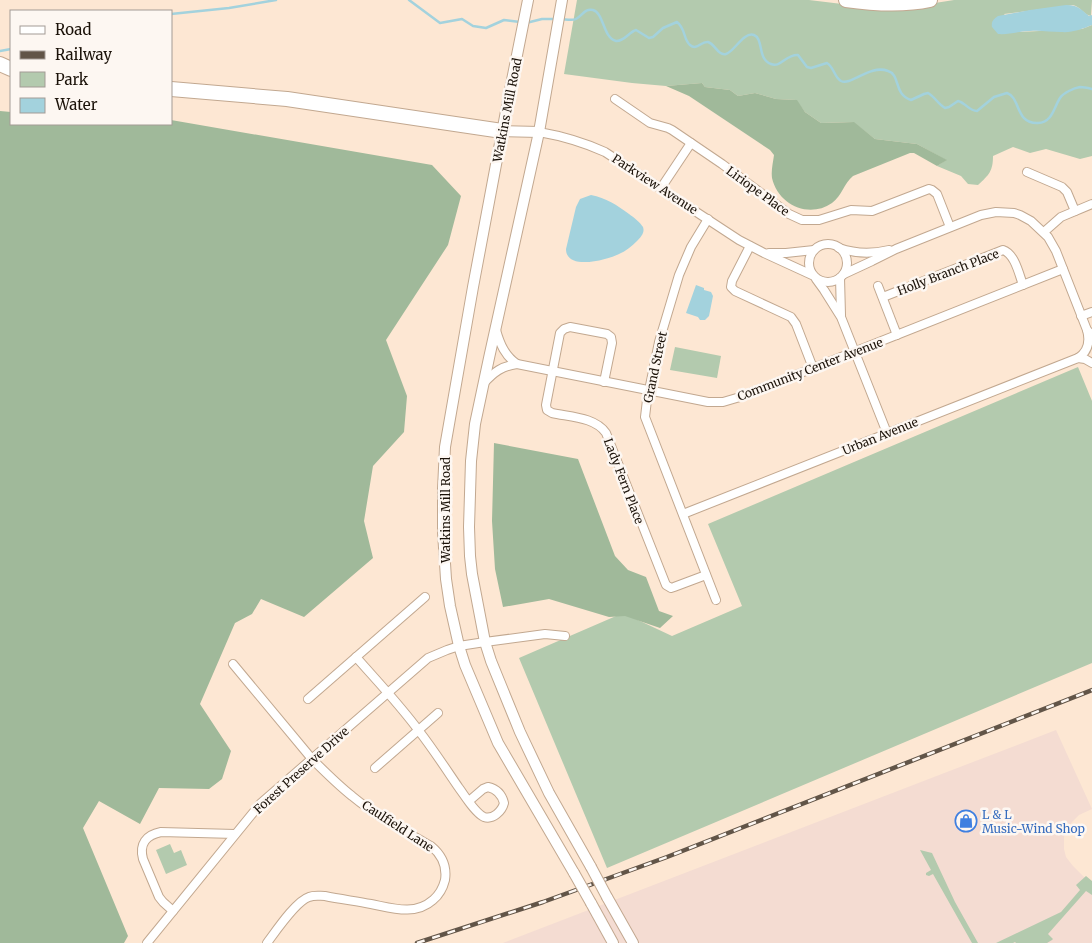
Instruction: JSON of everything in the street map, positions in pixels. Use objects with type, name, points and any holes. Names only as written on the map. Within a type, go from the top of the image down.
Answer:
[{"type":"highway","points":[[846,0],[891,4],[918,3],[930,0]]},
{"type":"highway","points":[[172,90],[287,99],[502,131]]},
{"type":"main road","name":"Watkins Mill Road","points":[[528,0],[462,346],[445,447],[443,524],[446,579],[459,646],[476,693],[498,743],[613,943]]},
{"type":"main road","name":"Watkins Mill Road","points":[[562,0],[539,132],[475,424],[471,461],[470,556],[485,642],[496,675],[520,732],[549,793],[633,943]]},
{"type":"main road","points":[[502,131],[539,132]]},
{"type":"street","points":[[624,106],[630,97]]},
{"type":"street","name":"Liriope Place","points":[[615,99],[650,123],[668,128],[722,164],[789,214],[798,218],[807,221],[819,220],[851,210],[872,211],[929,189],[937,194],[950,227]]},
{"type":"street","name":"Parkview Avenue","points":[[539,132],[575,140],[605,152],[750,246],[814,277]]},
{"type":"street","points":[[661,188],[691,144]]},
{"type":"street","points":[[1027,172],[1062,187],[1067,192],[1075,211]]},
{"type":"street","points":[[1044,232],[1056,220],[1092,204]]},
{"type":"street","points":[[814,277],[826,283],[831,282],[896,248],[988,213],[1005,212],[1020,215],[1044,232],[1056,251],[1089,333],[1089,343],[1084,354],[1078,358]]},
{"type":"street","name":"Grand Street","points":[[708,219],[690,247],[681,270],[662,330],[645,411],[647,422],[716,600]]},
{"type":"street","points":[[887,433],[842,317],[814,277],[808,265],[814,250],[823,245],[833,245],[849,251],[863,253],[896,248]]},
{"type":"street","points":[[750,246],[732,281],[731,287],[735,291],[791,317],[796,324],[813,368]]},
{"type":"street","points":[[838,247],[847,260],[842,276],[842,317]]},
{"type":"street","name":"Parkview Avenue","points":[[764,253],[786,254],[814,250]]},
{"type":"street","name":"Holly Branch Place","points":[[883,297],[1003,250],[1007,251],[1012,257],[1023,285]]},
{"type":"street","name":"Community Center Avenue","points":[[517,364],[708,402],[723,402],[740,397],[1063,269]]},
{"type":"street","name":"Holly Branch Place","points":[[878,286],[897,335]]},
{"type":"street","points":[[1081,316],[1092,312]]},
{"type":"street","points":[[553,372],[562,331],[567,327],[588,330],[609,335],[612,340],[604,382]]},
{"type":"street","points":[[495,328],[499,342],[506,355],[517,364]]},
{"type":"street","points":[[1078,358],[1092,363]]},
{"type":"street","name":"Urban Avenue","points":[[682,514],[1078,358]]},
{"type":"street","points":[[483,385],[496,371],[503,367],[517,364]]},
{"type":"street","name":"Lady Fern Place","points":[[553,372],[546,405],[547,410],[552,413],[594,422],[603,428],[666,586],[671,588],[706,575]]},
{"type":"street","points":[[308,699],[425,597]]},
{"type":"street","name":"Forest Preserve Drive","points":[[147,943],[261,803],[428,658],[459,646],[545,634],[565,636]]},
{"type":"street","points":[[356,658],[418,730],[469,801],[479,813],[485,817],[494,816],[500,811],[504,803],[496,790],[488,787],[469,801]]},
{"type":"street","name":"Caulfield Lane","points":[[233,664],[312,759],[363,805],[436,850],[444,862],[445,870],[444,884],[440,894],[424,907],[414,910],[325,896],[316,895],[308,897],[297,905],[267,943]]},
{"type":"street","points":[[375,768],[438,713]]},
{"type":"street","points":[[173,911],[158,897],[143,859],[142,845],[147,838],[161,832],[235,834]]},
{"type":"shaded area","points":[[1056,730],[1092,809],[1079,815],[1067,829],[1064,837],[1064,849],[1066,857],[1073,866],[1092,885],[1092,943],[503,943]]},
{"type":"green space","points":[[577,0],[809,0],[867,7],[916,6],[954,0],[1092,0],[1091,16],[1073,5],[1004,14],[1018,32],[1082,29],[1092,25],[1092,156],[1080,159],[1046,149],[1030,153],[1013,147],[993,156],[990,172],[978,185],[968,184],[961,176],[937,166],[946,160],[917,144],[875,139],[853,122],[821,123],[805,112],[796,100],[776,99],[755,93],[738,96],[730,90],[705,87],[702,83],[666,86],[564,74]]},
{"type":"green space","points":[[702,83],[705,87],[730,90],[738,96],[755,93],[776,99],[797,100],[805,112],[821,123],[854,122],[875,139],[917,144],[947,160],[937,166],[914,153],[910,153],[853,176],[835,200],[823,208],[814,210],[796,207],[781,196],[775,187],[772,178],[774,155],[770,150],[689,96],[666,86]]},
{"type":"green space","points":[[0,111],[10,112],[10,125],[172,125],[172,120],[432,165],[461,196],[448,245],[386,340],[407,396],[404,432],[373,466],[364,521],[373,558],[304,617],[261,599],[252,614],[235,623],[200,704],[231,751],[222,779],[209,789],[159,788],[140,824],[99,801],[83,828],[128,936],[124,943],[0,943]]},
{"type":"green space","points":[[675,347],[721,356],[717,378],[670,370]]},
{"type":"green space","points":[[1078,367],[1092,401],[1092,663],[607,868],[519,658],[623,613],[672,636],[742,606],[708,524]]},
{"type":"green space","points":[[494,443],[578,459],[615,556],[628,570],[646,577],[659,611],[673,616],[660,628],[625,616],[609,617],[549,599],[503,607],[495,569],[492,521]]},
{"type":"green space","points":[[170,844],[174,853],[181,850],[187,865],[166,874],[156,850]]},
{"type":"green space","points":[[920,850],[932,853],[955,902],[978,943],[972,943],[933,874],[926,875],[931,870]]},
{"type":"green space","points":[[1086,876],[1092,881],[1092,895],[1086,891],[1048,934],[1052,940],[1047,943],[996,943],[1061,912],[1080,890],[1076,885]]},
{"type":"water","points":[[1066,5],[1077,7],[1089,16],[1092,15],[1092,25],[1069,32],[1026,31],[1002,34],[998,34],[992,27],[993,21],[998,16]]},
{"type":"water","points":[[591,195],[606,200],[620,208],[640,223],[643,231],[637,241],[622,253],[597,261],[580,262],[568,256],[566,249],[576,207],[580,199]]},
{"type":"water","points":[[696,285],[711,292],[713,296],[709,316],[705,320],[700,320],[698,317],[686,313]]},
{"type":"waterway","points":[[172,14],[229,8],[276,0]]},
{"type":"waterway","points":[[409,0],[440,23],[462,19],[473,26],[486,28],[504,20],[520,22]]},
{"type":"waterway","points":[[560,19],[574,20],[586,11],[593,10],[597,12],[608,35],[616,41],[622,40],[636,30],[649,38],[653,37],[663,28],[677,22],[682,28],[686,40],[692,47],[708,42],[723,54],[729,52],[747,36],[754,35],[759,41],[764,58],[771,64],[775,65],[794,55],[798,55],[807,67],[811,68],[827,63],[835,75],[845,82],[874,70],[888,71],[895,76],[899,89],[905,97],[911,100],[928,93],[945,108],[958,101],[977,111],[994,97],[1007,93],[1015,100],[1025,119],[1038,123],[1050,117],[1064,94],[1080,87],[1092,89]]},
{"type":"waterway","points":[[526,23],[542,19],[555,19]]},
{"type":"waterway","points":[[0,51],[10,49]]},
{"type":"railway","points":[[417,943],[543,902],[667,857],[1092,690]]},
{"type":"place","name":"L & L Music-Wind Shop","points":[[966,821]]}]
